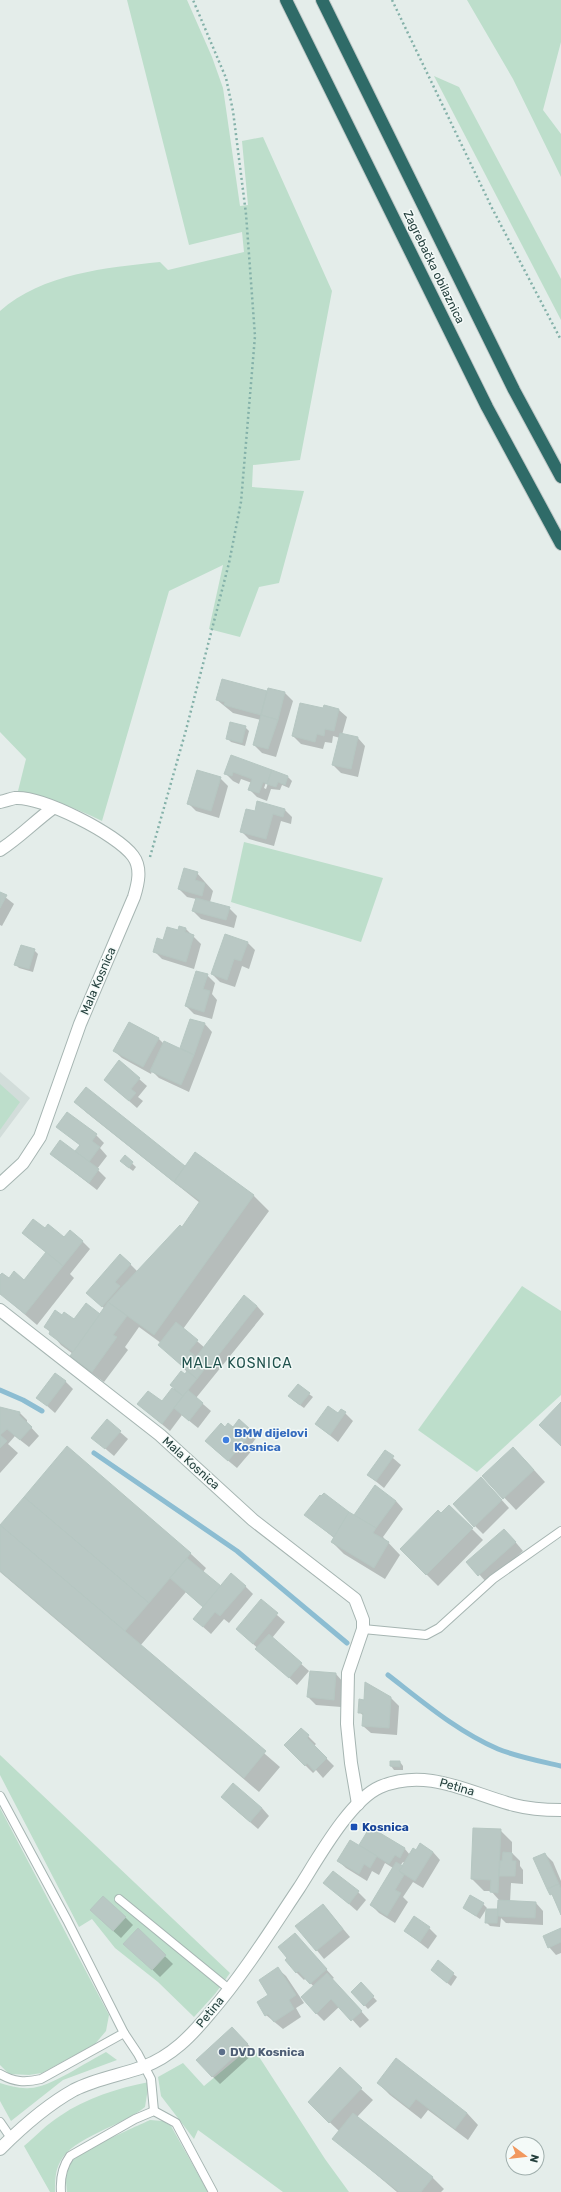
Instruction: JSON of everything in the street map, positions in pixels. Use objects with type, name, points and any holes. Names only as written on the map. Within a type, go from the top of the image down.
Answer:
[{"type":"highway","name":"Zagrebačka obilaznica","points":[[286,0],[487,406],[561,544]]},
{"type":"highway","name":"Zagrebačka obilaznica","points":[[322,0],[514,390],[561,477]]},
{"type":"street","name":"Mala Kosnica","points":[[0,802],[15,798],[34,801],[97,827],[119,841],[134,856],[138,867],[139,881],[134,897],[80,1024],[40,1136],[23,1162],[0,1184]]},
{"type":"street","points":[[0,850],[53,808]]},
{"type":"street","name":"Mala Kosnica","points":[[0,1310],[160,1435],[253,1520],[345,1590],[355,1599],[360,1609],[363,1629]]},
{"type":"street","points":[[358,1804],[350,1763],[347,1724],[348,1673],[363,1629]]},
{"type":"street","name":"Petina","points":[[0,2149],[50,2106],[75,2090],[144,2067],[171,2053],[184,2043],[229,1989],[358,1804],[368,1794],[392,1783],[428,1780],[461,1787],[514,1805],[530,1808],[561,1810]]},
{"type":"lane","points":[[363,1629],[426,1635],[439,1628],[493,1579],[561,1531]]},
{"type":"lane","points":[[0,1796],[67,1920],[124,2034],[138,2054],[151,2079],[154,2111]]},
{"type":"lane","points":[[119,1899],[229,1989]]},
{"type":"lane","points":[[0,2074],[9,2079],[26,2082],[41,2079],[124,2034]]},
{"type":"lane","points":[[61,2192],[60,2182],[63,2165],[70,2156],[135,2119],[154,2111]]},
{"type":"lane","points":[[154,2111],[176,2123],[213,2192]]},
{"type":"lane","points":[[0,2122],[11,2138]]},
{"type":"path","points":[[139,881],[149,858],[162,816],[229,563],[241,502],[255,336],[246,214],[233,111],[226,78],[205,25],[193,0]]},
{"type":"path","points":[[392,0],[492,208],[561,340]]},
{"type":"shaded area","points":[[0,1072],[30,1098],[0,1138]]},
{"type":"green space","points":[[127,0],[187,0],[212,57],[223,88],[240,206],[248,205],[242,141],[263,137],[332,291],[300,460],[253,465],[252,487],[304,491],[279,583],[259,587],[240,637],[209,629],[223,565],[169,591],[102,821],[61,803],[18,791],[26,759],[0,732],[0,311],[17,298],[36,288],[55,280],[76,274],[160,262],[168,270],[244,252],[242,232],[189,245]]},
{"type":"green space","points":[[467,0],[561,0],[561,42],[543,110],[561,134],[561,177],[513,79]]},
{"type":"green space","points":[[434,76],[459,87],[561,279],[561,320]]},
{"type":"green space","points":[[244,842],[383,878],[361,942],[231,902]]},
{"type":"green space","points":[[0,1084],[20,1102],[0,1130]]},
{"type":"green space","points":[[522,1286],[561,1311],[561,1395],[477,1472],[418,1430]]},
{"type":"green space","points":[[0,1755],[230,1973],[215,1994],[194,2017],[158,1982],[115,1948],[92,1919],[79,1927],[0,1775]]},
{"type":"green space","points":[[0,1808],[109,2015],[106,2031],[95,2044],[42,2073],[29,2075],[9,2074],[0,2065]]},
{"type":"green space","points":[[252,2046],[325,2159],[349,2192],[283,2192],[198,2130],[194,2139],[161,2096],[158,2077],[183,2063],[204,2086]]},
{"type":"green space","points":[[106,2052],[117,2060],[63,2080],[11,2121],[0,2101],[0,2083],[22,2088],[38,2087],[58,2079]]},
{"type":"green space","points":[[149,2082],[145,2107],[136,2114],[86,2139],[66,2153],[57,2169],[55,2192],[50,2192],[24,2146],[55,2119],[81,2104],[103,2094]]},
{"type":"green space","points":[[150,2120],[163,2121],[171,2126],[208,2192],[67,2192],[66,2182],[69,2165],[82,2153],[106,2140]]},
{"type":"building","points":[[222,679],[267,691],[261,715],[224,705],[225,702],[216,700]]},
{"type":"building","points":[[268,688],[285,692],[278,720],[261,715]]},
{"type":"building","points":[[300,703],[323,708],[324,705],[339,709],[334,731],[325,729],[324,736],[317,734],[315,742],[292,736]]},
{"type":"building","points":[[261,715],[278,720],[268,749],[253,745]]},
{"type":"building","points":[[230,722],[246,726],[242,743],[226,739]]},
{"type":"building","points":[[340,733],[358,737],[351,769],[332,765]]},
{"type":"building","points":[[231,755],[272,770],[267,784],[263,782],[259,793],[248,790],[252,779],[233,772],[232,776],[224,774]]},
{"type":"building","points":[[197,770],[221,777],[211,811],[187,804]]},
{"type":"building","points":[[272,770],[288,776],[285,785],[278,782],[276,787],[267,784]]},
{"type":"building","points":[[257,801],[285,809],[283,817],[273,814],[266,839],[240,832],[246,809],[255,811]]},
{"type":"building","points":[[184,868],[198,872],[195,880],[205,883],[202,896],[178,889]]},
{"type":"building","points":[[0,892],[7,895],[0,908]]},
{"type":"building","points":[[196,898],[230,907],[226,920],[192,911]]},
{"type":"building","points":[[179,926],[186,928],[185,932],[194,935],[186,962],[153,952],[157,938],[163,940],[167,927],[178,930]]},
{"type":"building","points":[[225,934],[248,942],[241,961],[234,959],[227,980],[211,974]]},
{"type":"building","points":[[21,945],[35,949],[29,969],[14,965]]},
{"type":"building","points":[[196,971],[208,974],[203,989],[210,991],[204,1012],[185,1006]]},
{"type":"building","points":[[190,1019],[205,1023],[194,1055],[180,1048]]},
{"type":"building","points":[[129,1022],[159,1038],[143,1067],[113,1051]]},
{"type":"building","points":[[164,1041],[194,1055],[181,1085],[150,1071]]},
{"type":"building","points":[[119,1060],[140,1078],[131,1089],[136,1093],[129,1101],[104,1080]]},
{"type":"building","points":[[86,1087],[185,1166],[174,1182],[74,1102]]},
{"type":"building","points":[[67,1112],[97,1134],[92,1141],[100,1147],[89,1162],[75,1151],[80,1145],[56,1127]]},
{"type":"building","points":[[60,1140],[99,1169],[89,1183],[50,1154]]},
{"type":"building","points":[[195,1152],[254,1195],[154,1335],[108,1302],[180,1225],[182,1227],[200,1201],[174,1182]]},
{"type":"building","points":[[125,1155],[133,1162],[129,1168],[120,1161]]},
{"type":"building","points":[[33,1219],[45,1228],[48,1224],[64,1237],[70,1230],[83,1241],[63,1266],[22,1233]]},
{"type":"building","points":[[46,1252],[63,1266],[25,1314],[0,1294],[0,1275],[2,1273],[9,1278],[14,1271],[24,1280]]},
{"type":"building","points":[[120,1254],[131,1264],[115,1282],[120,1286],[102,1307],[86,1293]]},
{"type":"building","points":[[244,1295],[257,1306],[209,1367],[196,1357]]},
{"type":"building","points":[[108,1302],[127,1316],[113,1335],[117,1337],[92,1372],[70,1356]]},
{"type":"building","points":[[86,1303],[100,1314],[73,1352],[49,1334],[50,1331],[44,1327],[55,1310],[62,1315],[64,1312],[74,1319]]},
{"type":"building","points":[[176,1322],[198,1340],[189,1351],[207,1366],[197,1379],[158,1345]]},
{"type":"building","points":[[181,1371],[185,1374],[187,1371],[197,1379],[183,1396],[170,1385]]},
{"type":"building","points":[[55,1373],[66,1381],[47,1406],[36,1398]]},
{"type":"building","points":[[298,1384],[310,1393],[300,1405],[288,1396]]},
{"type":"building","points":[[172,1388],[183,1396],[162,1424],[137,1404],[148,1391],[162,1401]]},
{"type":"building","points":[[188,1390],[203,1403],[189,1421],[174,1408]]},
{"type":"building","points":[[561,1402],[561,1446],[539,1425]]},
{"type":"building","points":[[328,1406],[338,1413],[341,1409],[346,1412],[330,1435],[315,1424]]},
{"type":"building","points":[[0,1407],[20,1412],[19,1415],[32,1427],[20,1440],[7,1429],[0,1435]]},
{"type":"building","points":[[107,1419],[121,1431],[105,1449],[91,1438]]},
{"type":"building","name":"BMW dijelovi Kosnica","points":[[239,1419],[250,1429],[244,1436],[247,1439],[228,1461],[205,1441],[221,1423],[225,1427],[228,1423],[233,1427]]},
{"type":"building","points":[[0,1435],[7,1441],[0,1448]]},
{"type":"building","points":[[67,1446],[191,1553],[149,1603],[24,1497]]},
{"type":"building","points":[[513,1447],[534,1470],[503,1499],[482,1476]]},
{"type":"building","points":[[385,1450],[394,1456],[376,1481],[367,1475]]},
{"type":"building","points":[[481,1477],[502,1500],[474,1527],[453,1504]]},
{"type":"building","points":[[375,1485],[396,1501],[376,1528],[354,1515]]},
{"type":"building","points":[[324,1493],[349,1512],[334,1537],[304,1515],[320,1495],[321,1496]]},
{"type":"building","points":[[24,1497],[149,1603],[125,1631],[0,1525]]},
{"type":"building","points":[[449,1505],[473,1528],[426,1575],[400,1549],[438,1510],[441,1513]]},
{"type":"building","points":[[349,1512],[376,1528],[373,1533],[389,1542],[374,1568],[331,1542]]},
{"type":"building","points":[[0,1525],[266,1751],[244,1778],[0,1571]]},
{"type":"building","points":[[504,1529],[516,1542],[478,1576],[466,1562]]},
{"type":"building","points":[[187,1558],[221,1586],[203,1607],[170,1578]]},
{"type":"building","points":[[231,1573],[246,1586],[220,1616],[215,1612],[203,1627],[193,1619]]},
{"type":"building","points":[[261,1599],[278,1613],[253,1644],[236,1629]]},
{"type":"building","points":[[269,1634],[302,1663],[289,1678],[255,1649]]},
{"type":"building","points":[[310,1671],[336,1673],[334,1700],[307,1697]]},
{"type":"building","points":[[365,1682],[391,1697],[389,1728],[362,1726],[363,1713],[358,1713],[359,1699],[364,1700]]},
{"type":"building","points":[[301,1728],[309,1735],[307,1738],[327,1758],[314,1771],[307,1763],[305,1766],[284,1745]]},
{"type":"building","points":[[390,1761],[400,1761],[400,1767],[390,1766]]},
{"type":"building","points":[[233,1783],[262,1808],[250,1822],[221,1797]]},
{"type":"building","points":[[370,1827],[405,1848],[400,1858],[395,1855],[389,1864],[359,1845]]},
{"type":"building","points":[[473,1828],[501,1829],[498,1893],[490,1892],[491,1880],[471,1879]]},
{"type":"building","points":[[350,1840],[377,1856],[370,1868],[364,1864],[359,1874],[337,1861]]},
{"type":"building","points":[[420,1843],[433,1852],[415,1881],[399,1871],[413,1848],[416,1850]]},
{"type":"building","points":[[503,1852],[512,1853],[512,1861],[516,1861],[515,1876],[499,1876],[500,1861],[502,1861]]},
{"type":"building","points":[[545,1853],[559,1884],[547,1889],[533,1858]]},
{"type":"building","points":[[396,1862],[403,1866],[399,1871],[404,1875],[395,1890],[401,1893],[387,1916],[370,1905]]},
{"type":"building","points":[[333,1871],[359,1891],[349,1904],[323,1883]]},
{"type":"building","points":[[559,1884],[561,1890],[561,1915],[552,1894],[550,1895],[547,1889]]},
{"type":"building","points":[[470,1895],[484,1903],[476,1916],[463,1908]]},
{"type":"building","points":[[103,1896],[126,1917],[113,1931],[90,1910]]},
{"type":"building","points":[[498,1900],[536,1902],[535,1918],[497,1916]]},
{"type":"building","points":[[323,1904],[343,1929],[316,1951],[295,1926]]},
{"type":"building","points":[[486,1909],[498,1909],[497,1923],[485,1923]]},
{"type":"building","points":[[414,1916],[430,1927],[420,1942],[404,1931]]},
{"type":"building","points":[[138,1928],[166,1955],[152,1970],[123,1944]]},
{"type":"building","points":[[561,1928],[561,1942],[548,1948],[543,1936]]},
{"type":"building","points":[[295,1933],[327,1969],[310,1984],[298,1971],[296,1973],[285,1960],[287,1958],[278,1947]]},
{"type":"building","points":[[438,1960],[454,1973],[447,1983],[431,1970]]},
{"type":"building","points":[[278,1967],[296,1995],[289,2000],[294,2009],[274,2022],[268,2014],[265,2016],[257,2002],[268,1995],[259,1980]]},
{"type":"building","points":[[327,1973],[362,2011],[351,2021],[331,1999],[316,2014],[301,1997]]},
{"type":"building","points":[[361,1982],[374,1996],[364,2006],[351,1992]]},
{"type":"building","name":"DVD Kosnica","points":[[232,2027],[248,2044],[212,2077],[196,2060]]},
{"type":"building","points":[[396,2058],[467,2113],[455,2129],[416,2099],[409,2108],[377,2083]]},
{"type":"building","points":[[340,2067],[362,2088],[329,2123],[308,2102]]},
{"type":"building","points":[[353,2113],[433,2177],[421,2192],[399,2192],[332,2139]]},
{"type":"waterway","points":[[0,1390],[23,1400],[42,1411]]},
{"type":"waterway","points":[[94,1453],[237,1551],[347,1643]]},
{"type":"waterway","points":[[388,1675],[441,1716],[483,1742],[498,1749],[529,1759],[561,1766]]},
{"type":"place","name":"BMW dijelovi Kosnica","points":[[226,1440]]},
{"type":"place","name":"Kosnica","points":[[354,1827]]},
{"type":"place","name":"DVD Kosnica","points":[[222,2052]]},
{"type":"district","name":"MALA KOSNICA","points":[[237,1363]]}]
